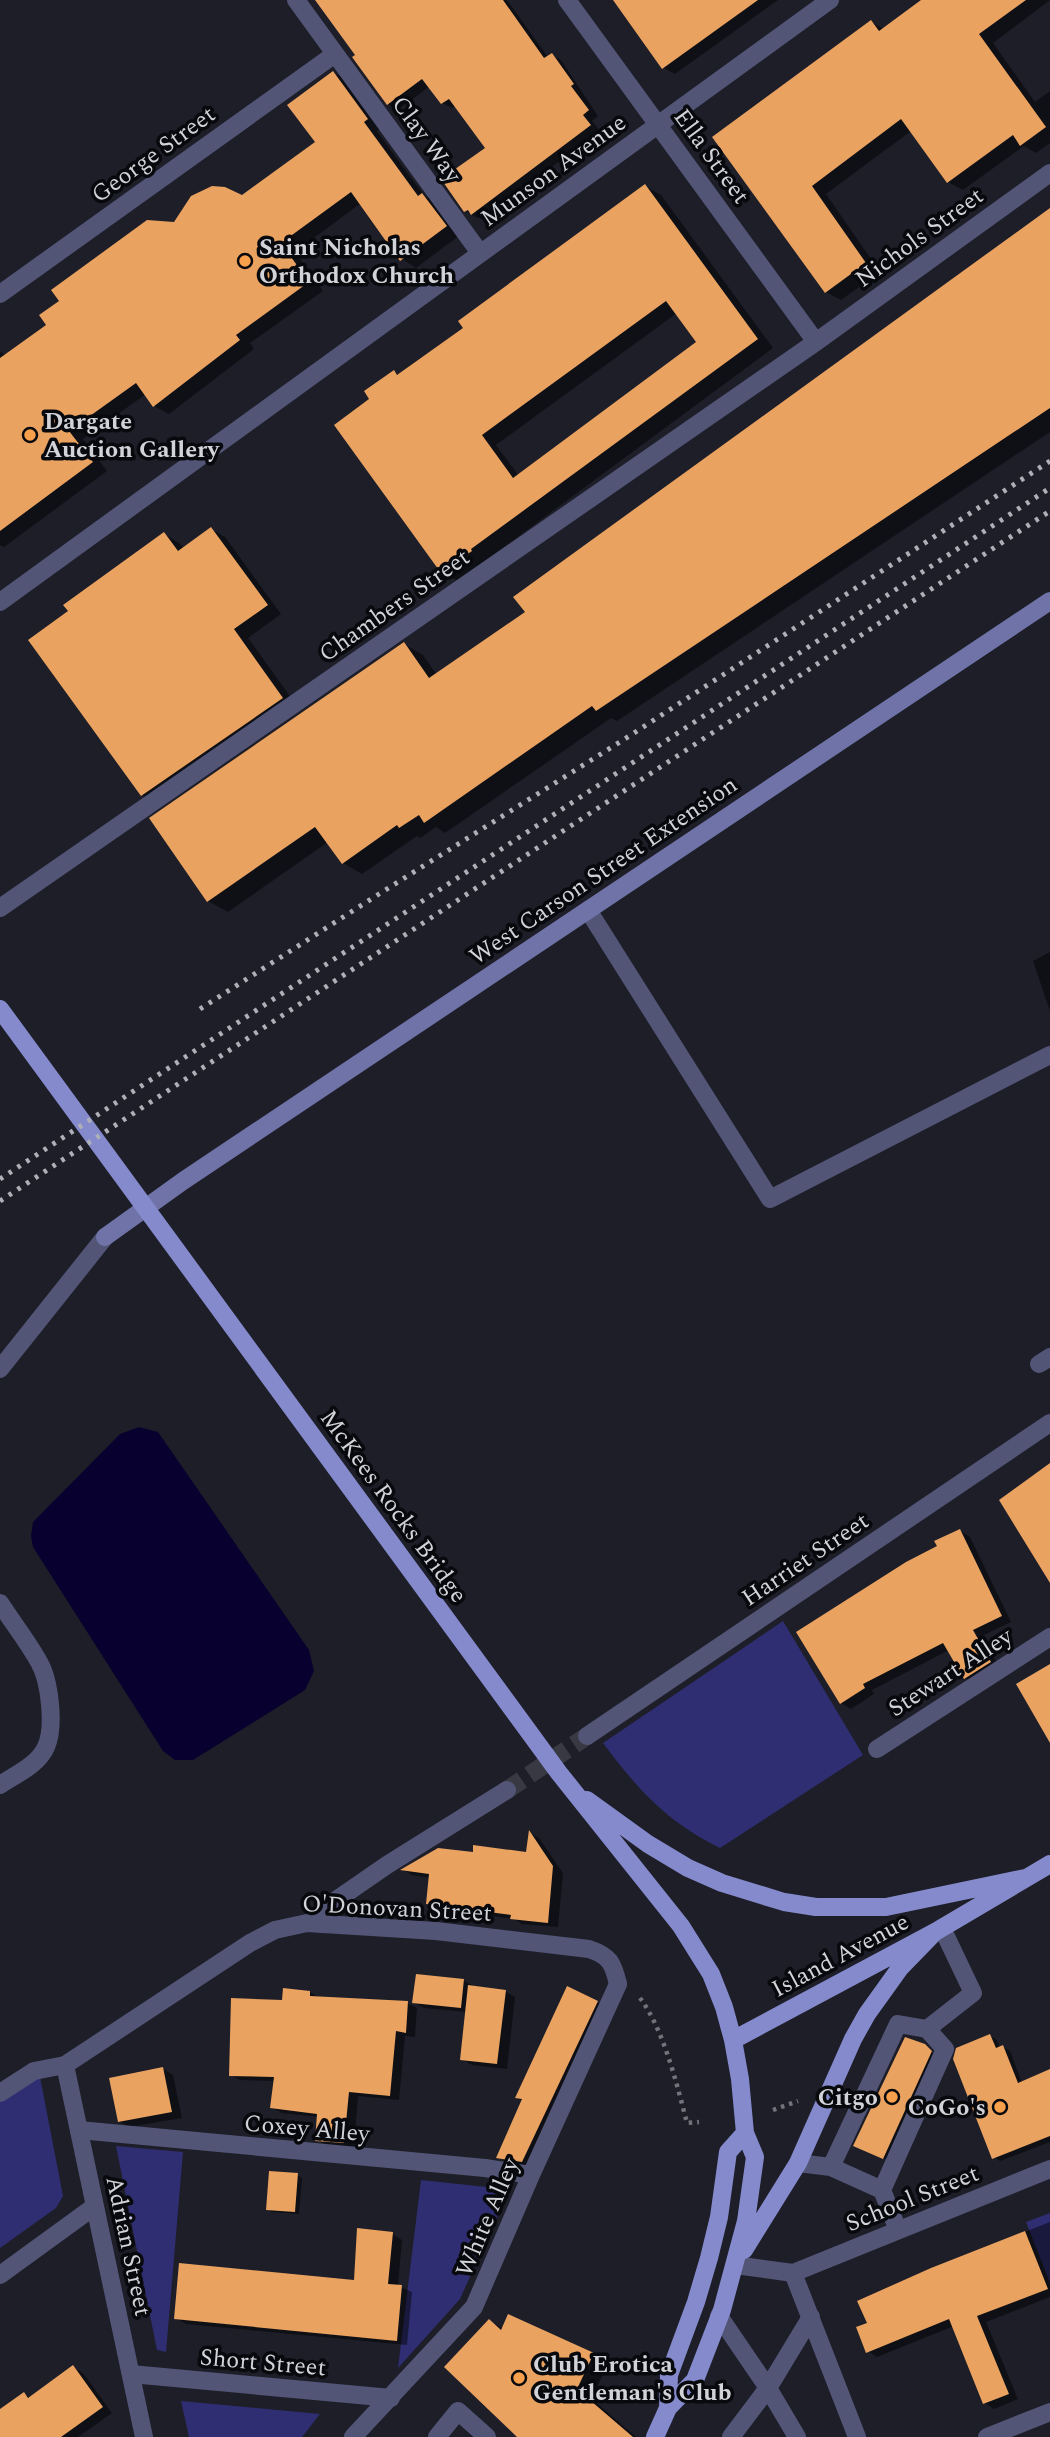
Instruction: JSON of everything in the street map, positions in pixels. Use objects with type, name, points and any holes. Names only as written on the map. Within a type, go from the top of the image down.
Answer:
[{"type":"main road","name":"McKees Rocks Bridge","points":[[0,1009],[559,1773],[648,1884],[697,1951],[711,1974],[733,2040]]},
{"type":"main road","points":[[571,1789],[648,1844],[688,1868],[722,1883],[784,1902],[816,1907],[886,1907],[1025,1878]]},
{"type":"main road","name":"Island Avenue","points":[[733,2040],[938,1930],[1050,1864]]},
{"type":"main road","points":[[734,2265],[797,2163],[867,2014],[900,1968],[938,1930]]},
{"type":"main road","points":[[655,2437],[668,2408],[695,2380],[719,2316],[746,2221],[755,2157],[745,2133],[733,2040]]},
{"type":"main road","points":[[668,2408],[669,2375],[709,2258],[719,2217],[728,2152],[745,2133]]},
{"type":"street","name":"Clay Way","points":[[296,0],[480,253]]},
{"type":"street","name":"Ella Street","points":[[567,0],[817,342]]},
{"type":"street","name":"Munson Avenue","points":[[0,602],[830,0]]},
{"type":"street","name":"George Street","points":[[0,294],[335,54]]},
{"type":"street","name":"Nichols Street","points":[[817,342],[1050,173]]},
{"type":"street","name":"Chambers Street","points":[[0,908],[817,342]]},
{"type":"street","name":"West Carson Street Extension","points":[[0,1369],[105,1237],[183,1181],[1050,601]]},
{"type":"street","points":[[588,910],[770,1199],[1050,1055]]},
{"type":"street","name":"Harriet Street","points":[[587,1736],[1050,1423]]},
{"type":"street","points":[[0,1603],[41,1664],[48,1691],[51,1721],[46,1748],[30,1766],[0,1785]]},
{"type":"street","name":"Stewart Alley","points":[[877,1749],[1050,1637]]},
{"type":"street","points":[[320,1924],[332,1903],[507,1790]]},
{"type":"street","name":"O'Donovan Street","points":[[65,2065],[250,1943],[275,1930],[293,1925],[320,1924],[436,1931],[589,1949],[604,1954],[614,1966],[618,1984]]},
{"type":"street","points":[[927,2029],[973,1993],[938,1930]]},
{"type":"street","name":"White Alley","points":[[353,2437],[474,2308],[618,1984]]},
{"type":"street","points":[[831,2167],[898,2024],[927,2029],[945,2049],[882,2190]]},
{"type":"street","points":[[0,2093],[34,2071],[65,2065]]},
{"type":"street","name":"Adrian Street","points":[[65,2065],[142,2436]]},
{"type":"street","name":"Coxey Alley","points":[[79,2130],[485,2168],[531,2175]]},
{"type":"street","points":[[797,2163],[831,2167],[882,2190],[898,2230]]},
{"type":"street","name":"School Street","points":[[793,2273],[1050,2169]]},
{"type":"street","points":[[0,2275],[95,2206]]},
{"type":"street","points":[[734,2265],[793,2273],[857,2437]]},
{"type":"street","points":[[719,2316],[768,2388],[797,2437]]},
{"type":"street","points":[[731,2437],[768,2388],[811,2317]]},
{"type":"street","name":"Short Street","points":[[131,2374],[391,2398]]},
{"type":"street","points":[[437,2437],[458,2411],[487,2437]]},
{"type":"street","points":[[987,2437],[1050,2412]]},
{"type":"path","points":[[618,1984],[632,1988],[647,2008],[669,2061],[687,2123],[699,2122]]},
{"type":"path","points":[[773,2110],[794,2100],[802,2102]]},
{"type":"shaded area","points":[[139,1427],[158,1432],[309,1650],[314,1671],[305,1690],[193,1760],[175,1760],[163,1751],[33,1547],[31,1536],[33,1522],[120,1434]]},
{"type":"shaded area","points":[[783,1621],[863,1755],[720,1848],[669,1816],[629,1776],[603,1743]]},
{"type":"shaded area","points":[[40,2077],[63,2196],[56,2208],[0,2248],[0,2102]]},
{"type":"shaded area","points":[[116,2146],[183,2152],[166,2352],[157,2350]]},
{"type":"shaded area","points":[[421,2180],[496,2188],[505,2199],[460,2299],[398,2368]]},
{"type":"shaded area","points":[[1050,2213],[1050,2283],[1026,2222]]},
{"type":"shaded area","points":[[181,2401],[320,2414],[302,2437],[189,2437]]},
{"type":"building","points":[[315,0],[503,0],[544,58],[552,53],[574,84],[571,86],[589,110],[583,115],[591,125],[471,215],[468,210],[464,212],[441,179],[485,148],[449,99],[441,104],[422,79],[387,105]]},
{"type":"building","points":[[613,0],[758,0],[662,69]]},
{"type":"building","points":[[921,0],[1026,0],[979,34],[1046,127],[1020,146],[1013,135],[947,183],[901,119],[812,186],[866,263],[825,293],[712,137],[871,20],[879,31]]},
{"type":"building","points":[[333,71],[368,119],[364,122],[418,196],[422,193],[447,226],[400,261],[351,192],[281,243],[309,282],[236,335],[240,340],[153,407],[136,383],[69,431],[93,462],[0,531],[0,358],[46,325],[39,315],[59,301],[51,290],[147,220],[174,222],[191,196],[212,186],[225,187],[242,195],[315,142],[287,105]]},
{"type":"building","points":[[645,184],[758,339],[441,573],[334,425],[369,399],[364,391],[394,370],[397,375],[463,328],[458,321]],"holes":[[[666,301],[696,342],[513,478],[482,435]]]},
{"type":"building","points":[[1050,208],[1050,408],[596,711],[592,706],[424,823],[419,815],[399,828],[397,825],[342,864],[315,827],[207,902],[149,818],[404,642],[429,678],[525,612],[513,597]]},
{"type":"building","points":[[211,527],[268,605],[234,629],[283,698],[141,796],[28,640],[68,611],[63,605],[164,532],[178,551]]},
{"type":"building","points":[[1050,1463],[1050,1583],[999,1500]]},
{"type":"building","points":[[960,1529],[1002,1616],[973,1630],[991,1662],[964,1679],[943,1643],[863,1684],[865,1688],[840,1704],[796,1632],[906,1562],[937,1546],[934,1541]]},
{"type":"building","points":[[1050,1664],[1050,1743],[1016,1684]]},
{"type":"building","points":[[529,1830],[553,1866],[548,1923],[510,1919],[511,1915],[426,1904],[429,1874],[400,1870],[438,1848],[473,1852],[473,1845],[526,1852]]},
{"type":"building","points":[[416,1974],[464,1979],[461,2008],[412,2003]]},
{"type":"building","points":[[468,1985],[506,1990],[497,2064],[460,2060]]},
{"type":"building","points":[[567,1986],[598,2001],[522,2162],[496,2158],[522,2099],[515,2098]]},
{"type":"building","points":[[283,1988],[310,1991],[310,1996],[408,2001],[406,2033],[396,2031],[390,2096],[349,2092],[344,2143],[315,2141],[317,2114],[270,2108],[274,2077],[229,2076],[231,1998],[282,2000]]},
{"type":"building","name":"CoGo's","points":[[990,2034],[996,2048],[1003,2045],[1018,2083],[1050,2069],[1050,2136],[992,2159],[953,2059],[956,2048]]},
{"type":"building","name":"Citgo","points":[[905,2037],[925,2044],[932,2051],[883,2159],[853,2146]]},
{"type":"building","points":[[163,2067],[172,2112],[118,2122],[109,2078]]},
{"type":"building","points":[[269,2171],[298,2173],[295,2212],[266,2210]]},
{"type":"building","points":[[357,2228],[393,2232],[388,2284],[402,2285],[397,2341],[174,2319],[179,2263],[354,2280]]},
{"type":"building","points":[[1025,2231],[1048,2289],[977,2316],[1009,2394],[983,2404],[949,2319],[866,2353],[856,2327],[867,2323],[857,2301]]},
{"type":"building","name":"Club Erotica Gentleman's Club","points":[[508,2314],[594,2353],[577,2389],[633,2437],[517,2437],[444,2367],[489,2319],[501,2330]]},
{"type":"building","points":[[73,2365],[103,2407],[61,2437],[0,2437],[0,2409],[24,2392],[28,2398]]},
{"type":"tunnel","points":[[507,1790],[587,1736]]},
{"type":"railway","points":[[200,1009],[631,735],[1050,461]]},
{"type":"railway","points":[[0,1179],[1050,488]]},
{"type":"railway","points":[[0,1201],[1050,511]]},
{"type":"place","name":"Saint Nicholas Orthodox Church","points":[[245,261]]},
{"type":"place","name":"Dargate Auction Gallery","points":[[30,435]]},
{"type":"place","name":"Citgo","points":[[892,2097]]},
{"type":"place","name":"CoGo's","points":[[1000,2107]]},
{"type":"place","name":"Club Erotica Gentleman's Club","points":[[519,2378]]}]
